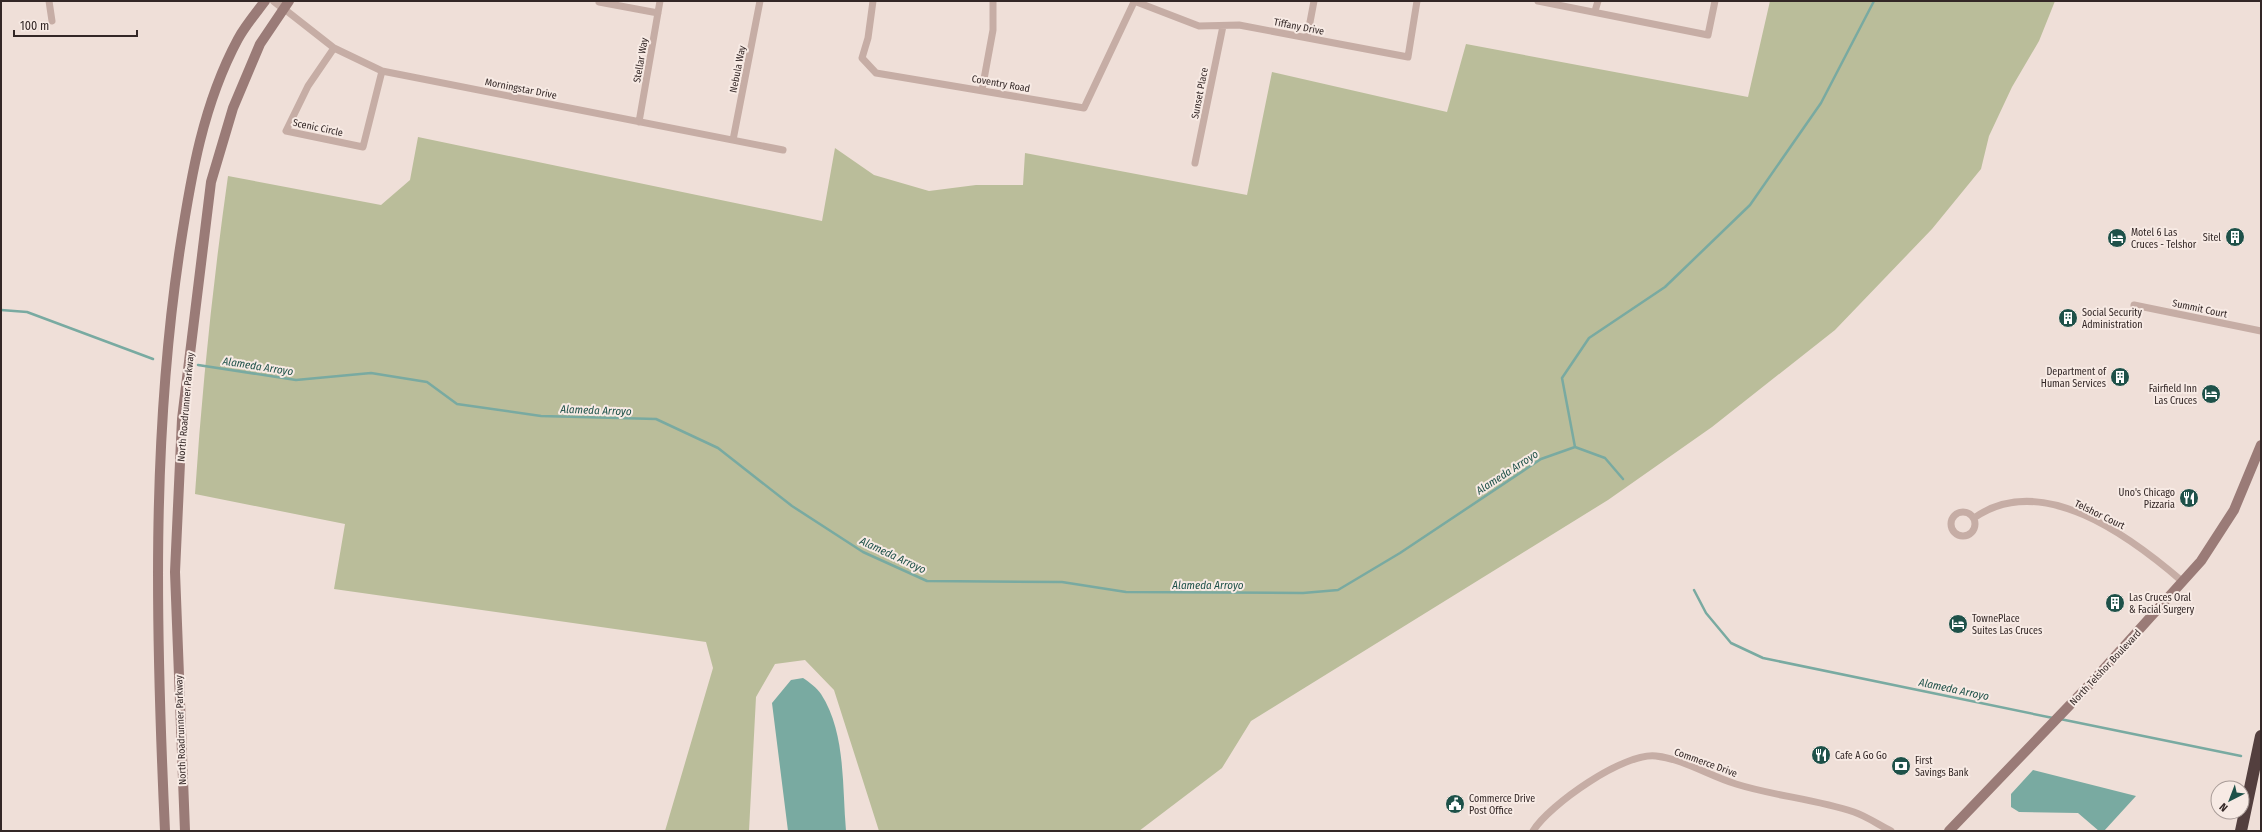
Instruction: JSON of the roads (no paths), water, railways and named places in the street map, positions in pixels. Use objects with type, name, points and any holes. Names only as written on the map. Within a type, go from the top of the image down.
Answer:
[{"type":"highway","points":[[2241,831],[2261,736]]},
{"type":"main road","name":"North Roadrunner Parkway","points":[[165,831],[159,703],[158,544],[163,400],[172,302],[190,178],[201,132],[215,91],[238,38],[265,1]]},
{"type":"main road","name":"North Roadrunner Parkway","points":[[185,831],[175,572],[182,419],[211,182],[233,108],[260,44],[286,5]]},
{"type":"main road","name":"North Telshor Boulevard","points":[[1949,831],[2045,732],[2183,582],[2222,531],[2241,495],[2261,445]]},
{"type":"street","points":[[49,1],[52,21]]},
{"type":"street","name":"Morningstar Drive","points":[[274,1],[286,5],[334,48],[382,71],[782,150]]},
{"type":"street","name":"Stellar Way","points":[[639,122],[660,1]]},
{"type":"street","name":"Nebula Way","points":[[733,140],[760,1]]},
{"type":"street","name":"Coventry Road","points":[[873,1],[868,38],[862,58],[876,73],[1084,108],[1134,1]]},
{"type":"street","points":[[982,90],[993,30],[993,1]]},
{"type":"street","name":"Tiffany Drive","points":[[1134,1],[1199,26],[1239,25],[1408,57],[1417,1]]},
{"type":"street","points":[[1307,38],[1314,1]]},
{"type":"street","points":[[1538,1],[1595,11],[1708,35],[1715,1]]},
{"type":"street","points":[[1595,11],[1598,1]]},
{"type":"street","points":[[599,2],[658,12]]},
{"type":"street","name":"Sunset Place","points":[[1195,164],[1223,26]]},
{"type":"street","name":"Scenic Circle","points":[[334,48],[308,86],[286,132],[363,147],[382,71]]},
{"type":"street","name":"Summit Court","points":[[2134,305],[2261,331]]},
{"type":"street","name":"Telshor Court","points":[[1974,518],[1983,511],[2006,502],[2028,501],[2058,506],[2100,523],[2131,541],[2183,582]]},
{"type":"street","name":"Commerce Drive","points":[[1532,831],[1538,822],[1567,796],[1627,760],[1655,756],[1690,765],[1734,784],[1854,812],[1891,831]]},
{"type":"water","points":[[803,678],[815,687],[821,694],[829,709],[835,726],[839,743],[843,778],[846,831],[788,831],[772,703],[791,680]]},
{"type":"water","points":[[2033,770],[2136,796],[2104,831],[2099,831],[2078,813],[2019,812],[2011,807],[2011,794]]},
{"type":"waterway","points":[[1575,447],[1562,378],[1589,338],[1665,287],[1750,205],[1821,103],[1874,1]]},
{"type":"waterway","name":"Alameda Arroyo","points":[[1,310],[27,312],[153,359]]},
{"type":"waterway","name":"Alameda Arroyo","points":[[198,365],[296,380],[371,373],[427,382],[457,404],[541,416],[656,419],[718,448],[792,506],[863,552],[927,581],[1062,582],[1126,592],[1303,593],[1338,590],[1400,553],[1541,459],[1575,447],[1605,458],[1623,479]]},
{"type":"waterway","name":"Alameda Arroyo","points":[[1694,590],[1706,613],[1731,643],[1763,658],[2053,718]]},
{"type":"waterway","name":"Alameda Arroyo","points":[[2060,719],[2241,756]]},
{"type":"place","name":"Sitel","points":[[2235,237]]},
{"type":"place","name":"Motel 6 Las Cruces - Telshor","points":[[2117,238]]},
{"type":"place","name":"Social Security Administration","points":[[2068,318]]},
{"type":"place","name":"Department of Human Services","points":[[2120,377]]},
{"type":"place","name":"Fairfield Inn Las Cruces","points":[[2211,394]]},
{"type":"place","name":"Uno's Chicago Pizzaria","points":[[2189,498]]},
{"type":"place","name":"Las Cruces Oral & Facial Surgery","points":[[2115,603]]},
{"type":"place","name":"TownePlace Suites Las Cruces","points":[[1958,624]]},
{"type":"place","name":"Cafe A Go Go","points":[[1821,755]]},
{"type":"place","name":"First Savings Bank","points":[[1901,766]]},
{"type":"place","name":"Commerce Drive Post Office","points":[[1455,804]]}]
